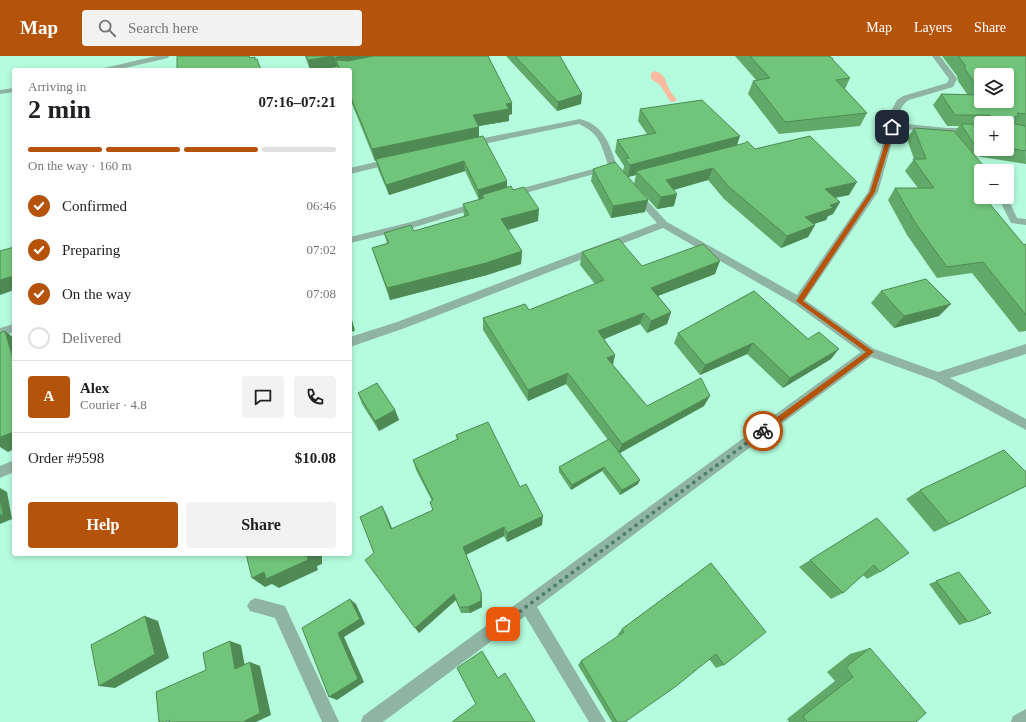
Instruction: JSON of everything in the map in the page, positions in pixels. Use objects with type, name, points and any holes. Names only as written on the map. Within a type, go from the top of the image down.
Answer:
[{"type":"street","points":[[115,68],[165,56]]},
{"type":"street","points":[[799,301],[873,192],[893,125],[895,111],[900,102],[906,98],[950,85],[953,79],[936,56]]},
{"type":"street","points":[[0,92],[12,90]]},
{"type":"street","points":[[462,146],[580,122],[595,127],[603,136],[615,168],[502,197]]},
{"type":"street","points":[[893,125],[948,131],[974,131]]},
{"type":"street","points":[[352,171],[401,159]]},
{"type":"street","points":[[630,188],[664,224],[799,301],[870,352],[938,377],[1026,425]]},
{"type":"street","points":[[352,240],[412,225],[487,202]]},
{"type":"street","points":[[1006,204],[1014,221],[1026,222]]},
{"type":"street","points":[[352,341],[401,325],[664,224]]},
{"type":"street","points":[[0,333],[12,329]]},
{"type":"street","points":[[938,377],[1026,349]]},
{"type":"street","points":[[369,722],[870,352]]},
{"type":"street","points":[[0,472],[12,467]]},
{"type":"street","points":[[255,606],[280,611],[331,722]]},
{"type":"street","points":[[528,606],[598,722]]},
{"type":"street","points":[[1020,722],[1026,717]]},
{"type":"shaded area","points":[[655,71],[664,77],[670,91],[677,100],[673,102],[670,101],[660,85],[651,79],[651,73]]},
{"type":"building","points":[[177,56],[249,56],[250,58],[255,57],[255,60],[257,59],[260,68],[177,68]]},
{"type":"building","points":[[306,56],[333,56],[308,60]]},
{"type":"building","points":[[373,56],[488,56],[512,103],[506,104],[509,109],[473,115],[479,127],[372,149],[352,100],[352,68],[339,68],[336,60],[348,61]]},
{"type":"building","points":[[515,56],[560,56],[582,94],[558,102]]},
{"type":"building","points":[[750,56],[830,56],[850,78],[836,80],[867,113],[785,122],[753,81],[770,78]]},
{"type":"building","points":[[958,56],[1026,56],[1026,114],[1017,113],[1019,116],[1015,116],[1015,124],[1025,126],[1026,128],[1026,151],[1014,149],[1014,116],[955,115],[941,94],[974,95],[974,108],[1014,108],[1014,68],[974,68],[974,82],[965,69],[965,65]]},
{"type":"building","points":[[702,100],[740,136],[630,165],[625,159],[629,158],[617,140],[656,133],[640,109]]},
{"type":"building","points":[[961,124],[974,124],[973,143]]},
{"type":"building","points":[[914,128],[954,131],[982,164],[974,164],[974,204],[990,204],[1024,245],[1026,244],[1026,315],[983,262],[947,267],[916,224],[895,188],[934,188],[913,159],[926,159]]},
{"type":"building","points":[[483,136],[507,181],[478,190],[464,161],[386,185],[376,159]]},
{"type":"building","points":[[810,136],[857,182],[825,189],[840,202],[830,205],[833,208],[805,217],[815,225],[787,236],[728,186],[713,168],[666,180],[677,194],[661,197],[636,171],[745,143],[747,141],[755,149]]},
{"type":"building","points":[[615,162],[648,200],[613,206],[593,169]]},
{"type":"building","points":[[511,186],[513,190],[524,187],[539,209],[501,219],[522,251],[486,263],[387,288],[372,248],[389,243],[384,233],[411,225],[414,231],[469,215],[463,204],[484,198],[482,195]]},
{"type":"building","points":[[619,239],[642,266],[703,244],[720,261],[651,288],[671,312],[651,321],[644,313],[598,331],[615,355],[607,358],[647,406],[701,378],[710,396],[622,444],[568,373],[528,390],[483,318],[525,304],[529,310],[604,280],[582,252]]},
{"type":"building","points":[[12,248],[12,276],[0,280],[0,251]]},
{"type":"building","points":[[926,279],[951,304],[904,316],[881,291]]},
{"type":"building","points":[[754,291],[808,339],[819,332],[839,349],[790,378],[753,343],[705,365],[678,333]]},
{"type":"building","points":[[5,331],[12,356],[12,433],[0,437],[0,333]]},
{"type":"building","points":[[377,383],[395,410],[375,421],[358,393]]},
{"type":"building","points":[[488,422],[520,487],[526,484],[543,516],[507,533],[504,527],[463,547],[481,592],[481,601],[468,607],[459,607],[454,594],[415,628],[365,560],[374,553],[360,517],[382,506],[391,529],[433,510],[430,502],[433,500],[413,460],[458,439],[456,435]]},
{"type":"building","points":[[609,439],[640,480],[622,490],[604,467],[572,485],[559,467]]},
{"type":"building","points":[[1004,450],[1026,472],[1026,486],[949,524],[920,490]]},
{"type":"building","points":[[0,498],[3,514],[0,516]]},
{"type":"building","points":[[877,518],[909,553],[880,572],[874,565],[843,593],[810,560]]},
{"type":"building","points":[[246,556],[307,556],[308,560],[266,579],[264,572],[252,578]]},
{"type":"building","points":[[711,563],[766,632],[724,665],[716,654],[675,687],[625,722],[617,722],[581,661],[624,632],[622,629]]},
{"type":"building","points":[[959,572],[991,613],[968,622],[936,581]]},
{"type":"building","points":[[350,599],[360,619],[338,633],[358,679],[329,697],[302,628]]},
{"type":"building","points":[[145,616],[155,654],[99,686],[91,645]]},
{"type":"building","points":[[230,641],[235,669],[250,662],[260,713],[243,722],[169,722],[169,720],[159,722],[156,692],[206,670],[203,653]]},
{"type":"building","points":[[870,648],[926,713],[916,722],[807,722],[803,716],[853,677],[846,667]]},
{"type":"building","points":[[482,651],[498,678],[505,673],[535,722],[452,722],[476,704],[457,668]]},
{"type":"way so far","points":[[503,624],[763,431]]},
{"type":"route","points":[[763,431],[870,352],[799,301],[873,192],[892,127]]}]
